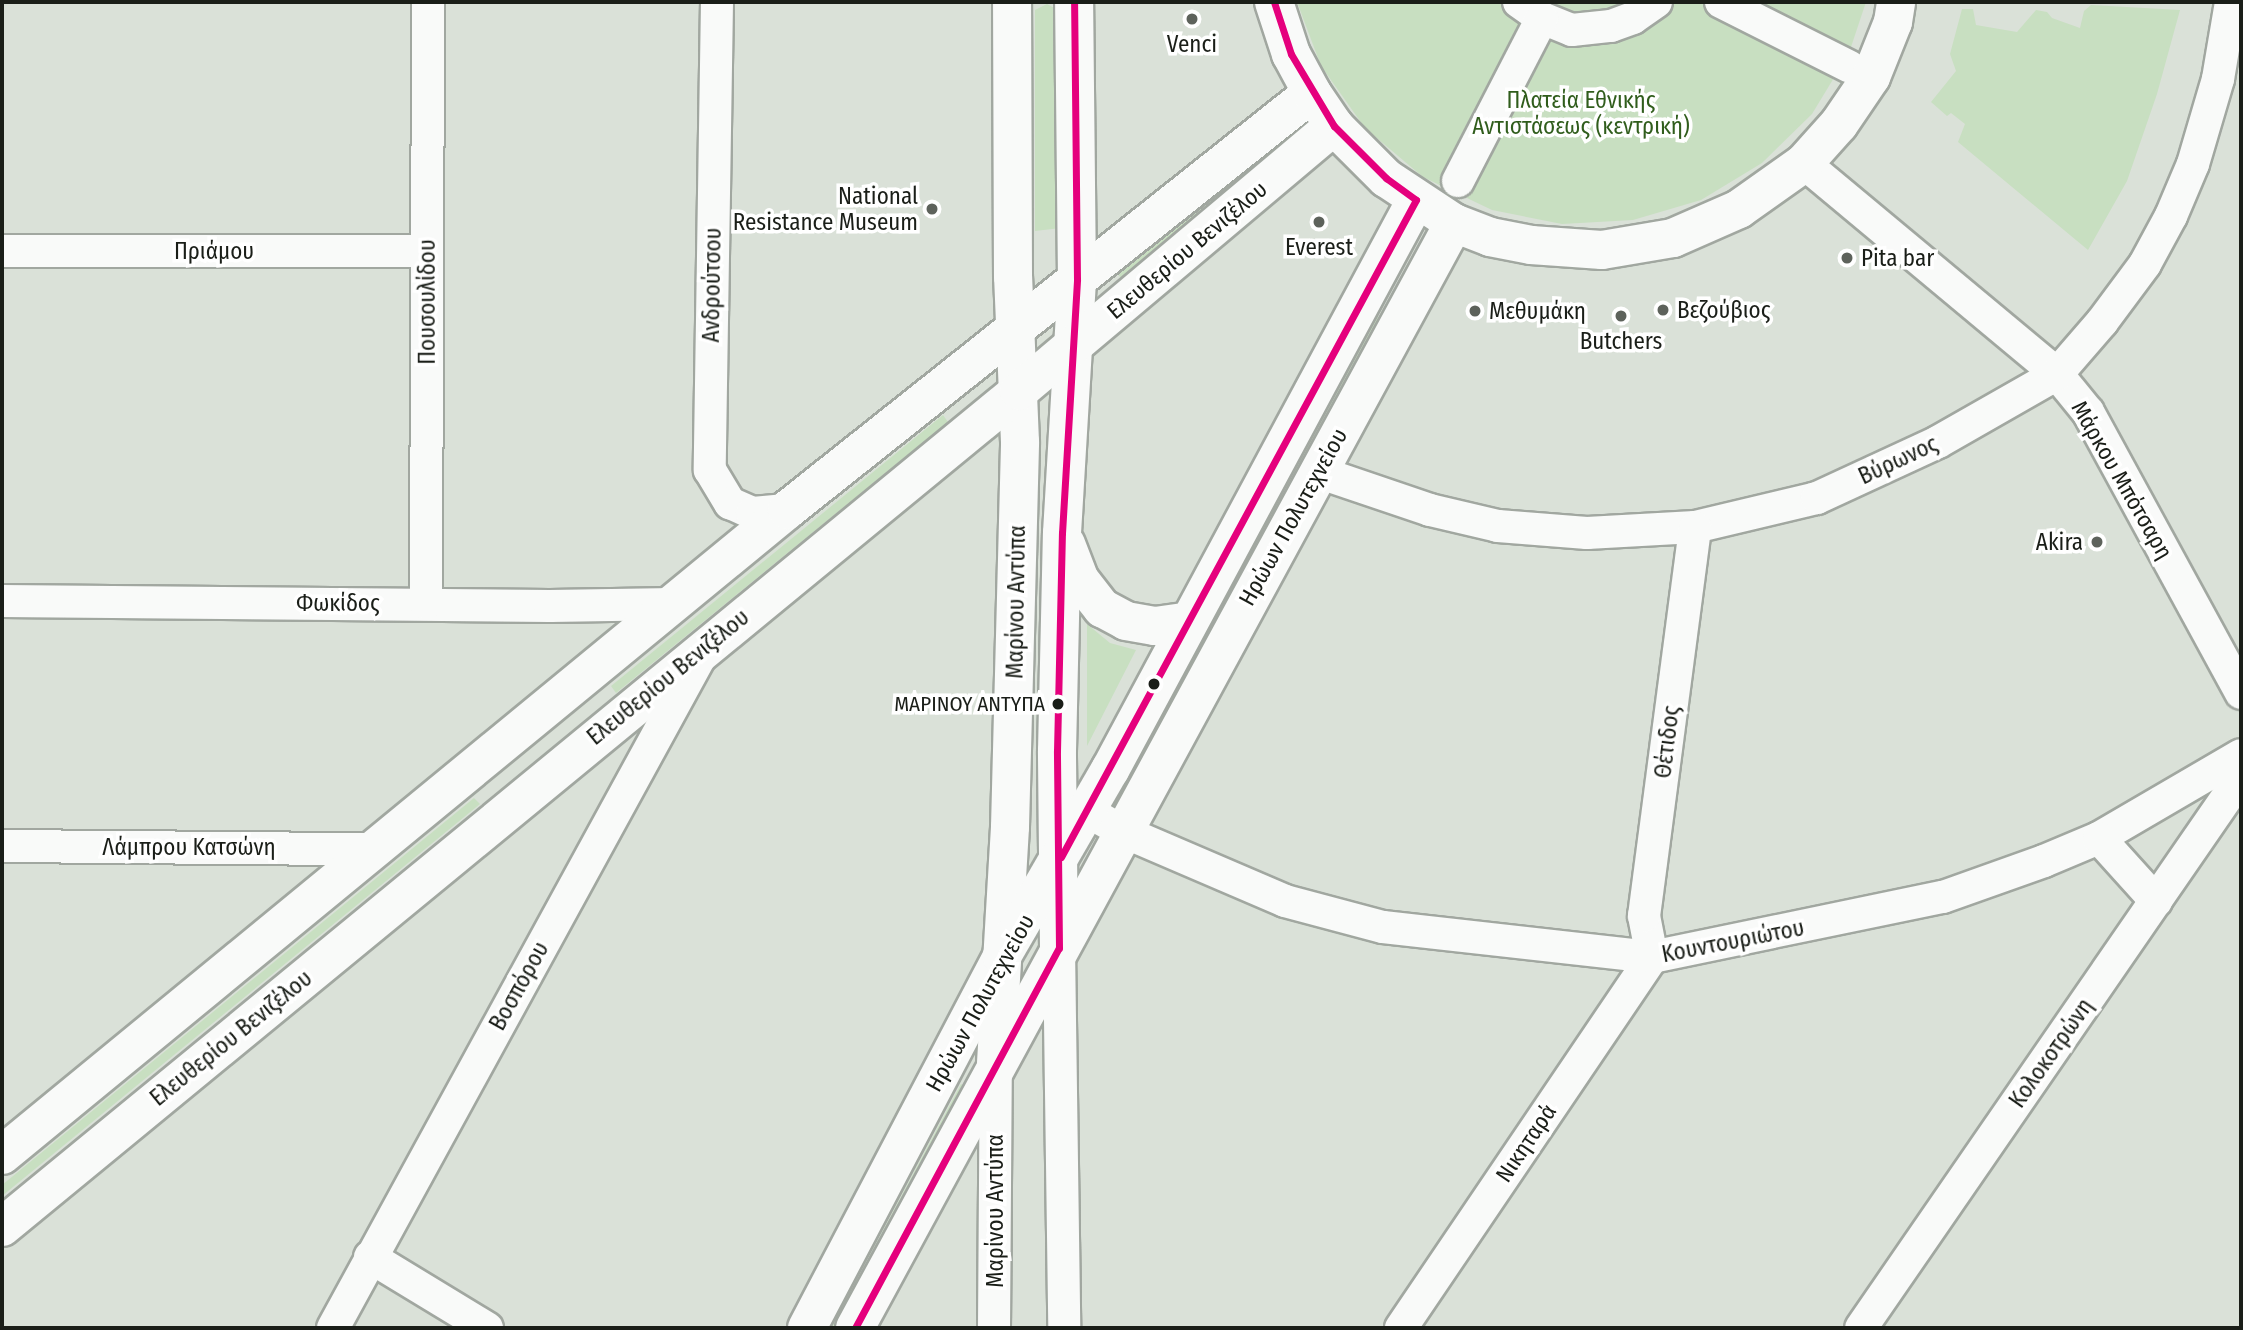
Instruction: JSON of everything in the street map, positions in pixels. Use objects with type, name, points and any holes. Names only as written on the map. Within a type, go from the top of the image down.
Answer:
[{"type":"main road","name":"Μαρίνου Αντύπα","points":[[996,1063],[1013,729],[1019,391],[1013,277],[1012,2]]},
{"type":"main road","name":"Μαρίνου Αντύπα","points":[[1059,948],[1062,533],[1077,279],[1074,2]]},
{"type":"main road","points":[[1274,2],[1290,54],[1334,126],[1367,161],[1416,200],[1454,223],[1490,237],[1531,245],[1602,250],[1673,239],[1739,209],[1804,163],[1839,124],[1871,77],[1893,22],[1896,2]]},
{"type":"main road","name":"Ελευθερίου Βενιζέλου","points":[[2,1155],[787,510],[1312,93]]},
{"type":"main road","name":"Ελευθερίου Βενιζέλου","points":[[2,1227],[707,645],[1072,348],[1334,126]]},
{"type":"main road","name":"Ηρώων Πολυτεχνείου","points":[[807,1328],[1002,956],[1087,811],[1416,200]]},
{"type":"main road","name":"Ηρώων Πολυτεχνείου","points":[[855,1328],[996,1063],[1454,223]]},
{"type":"main road","points":[[1062,533],[1080,580],[1102,608],[1126,621],[1155,626],[1189,621]]},
{"type":"street","name":"Πουσουλίδου","points":[[426,603],[428,2]]},
{"type":"street","name":"Ανδρούτσου","points":[[717,2],[710,470],[730,503],[752,513],[787,510]]},
{"type":"street","points":[[1458,181],[1531,10],[1572,30],[1611,26],[1633,18],[1656,2]]},
{"type":"street","points":[[1721,2],[1850,67]]},
{"type":"street","name":"Βύρωνος","points":[[1318,472],[1430,510],[1498,526],[1587,533],[1695,527],[1817,498],[1938,442],[2057,374],[2102,322],[2145,264],[2171,216],[2193,164],[2212,101],[2231,2]]},
{"type":"street","name":"Μάρκου Μπότσαρη","points":[[1804,163],[2057,374],[2088,412],[2241,693]]},
{"type":"street","name":"Πριάμου","points":[[2,251],[427,251]]},
{"type":"street","name":"Θέτιδος","points":[[1652,957],[1644,916],[1695,527]]},
{"type":"street","name":"Φωκίδος","points":[[2,600],[550,606],[674,604]]},
{"type":"street","name":"Βοσπόρου","points":[[333,1328],[707,645]]},
{"type":"street","name":"Κουντουριώτου","points":[[1087,811],[1122,831],[1285,901],[1383,927],[1652,957],[1943,897],[2045,861],[2099,838],[2241,755]]},
{"type":"street","name":"Κολοκοτρώνη","points":[[1861,1328],[2241,777]]},
{"type":"street","points":[[2099,838],[2156,901]]},
{"type":"street","name":"Λάμπρου Κατσώνη","points":[[2,846],[377,849]]},
{"type":"street","name":"Μαρίνου Αντύπα","points":[[1059,948],[1064,1328]]},
{"type":"street","name":"Νικηταρά","points":[[1401,1328],[1652,957]]},
{"type":"street","name":"Μαρίνου Αντύπα","points":[[994,1328],[996,1063]]},
{"type":"street","points":[[370,1257],[487,1328]]},
{"type":"green space","name":"Πλατεία Εθνικής Αντιστάσεως (κεντρική)","points":[[1297,2],[1866,2],[1849,53],[1812,114],[1762,163],[1701,200],[1633,220],[1562,224],[1492,210],[1423,177],[1365,128],[1321,66]]},
{"type":"green space","points":[[1047,4],[1060,11],[1061,228],[1035,231],[1035,10]]},
{"type":"green space","points":[[2091,5],[2180,10],[2157,94],[2127,181],[2088,250],[1958,142],[1965,124],[1951,113],[1947,116],[1931,102],[1956,71],[1950,54],[1962,9],[1973,9],[1976,25],[2017,32],[2036,10],[2047,12],[2052,18],[2080,28],[2084,11]]},
{"type":"green space","points":[[1266,150],[1272,156],[1122,279],[1116,272]]},
{"type":"green space","points":[[1375,315],[1379,317],[1250,556],[1246,554]]},
{"type":"green space","points":[[943,415],[948,422],[616,693],[611,686]]},
{"type":"green space","points":[[1087,624],[1110,643],[1136,650],[1087,746]]},
{"type":"green space","points":[[474,798],[480,804],[2,1196],[2,1185]]},
{"type":"green space","points":[[961,1084],[964,1086],[834,1328],[831,1328]]},
{"type":"transit line","points":[[855,1328],[1059,948],[1057,751],[1062,533],[1077,279],[1074,2]]},
{"type":"transit line","points":[[1274,2],[1291,54],[1334,126],[1386,178],[1416,200]]},
{"type":"transit line","points":[[1061,857],[1416,200]]},
{"type":"place","name":"Venci","points":[[1192,19]]},
{"type":"place","name":"National Resistance Museum","points":[[932,209]]},
{"type":"place","name":"Everest","points":[[1319,222]]},
{"type":"place","name":"Pita bar","points":[[1847,258]]},
{"type":"place","name":"Βεζούβιος","points":[[1663,310]]},
{"type":"place","name":"Μεθυμάκη","points":[[1475,311]]},
{"type":"place","name":"Butchers","points":[[1621,316]]},
{"type":"place","name":"Akira","points":[[2097,542]]},
{"type":"place","name":"ΜΑΡΙΝΟΥ ΑΝΤΥΠΑ","points":[[1058,704]]}]
